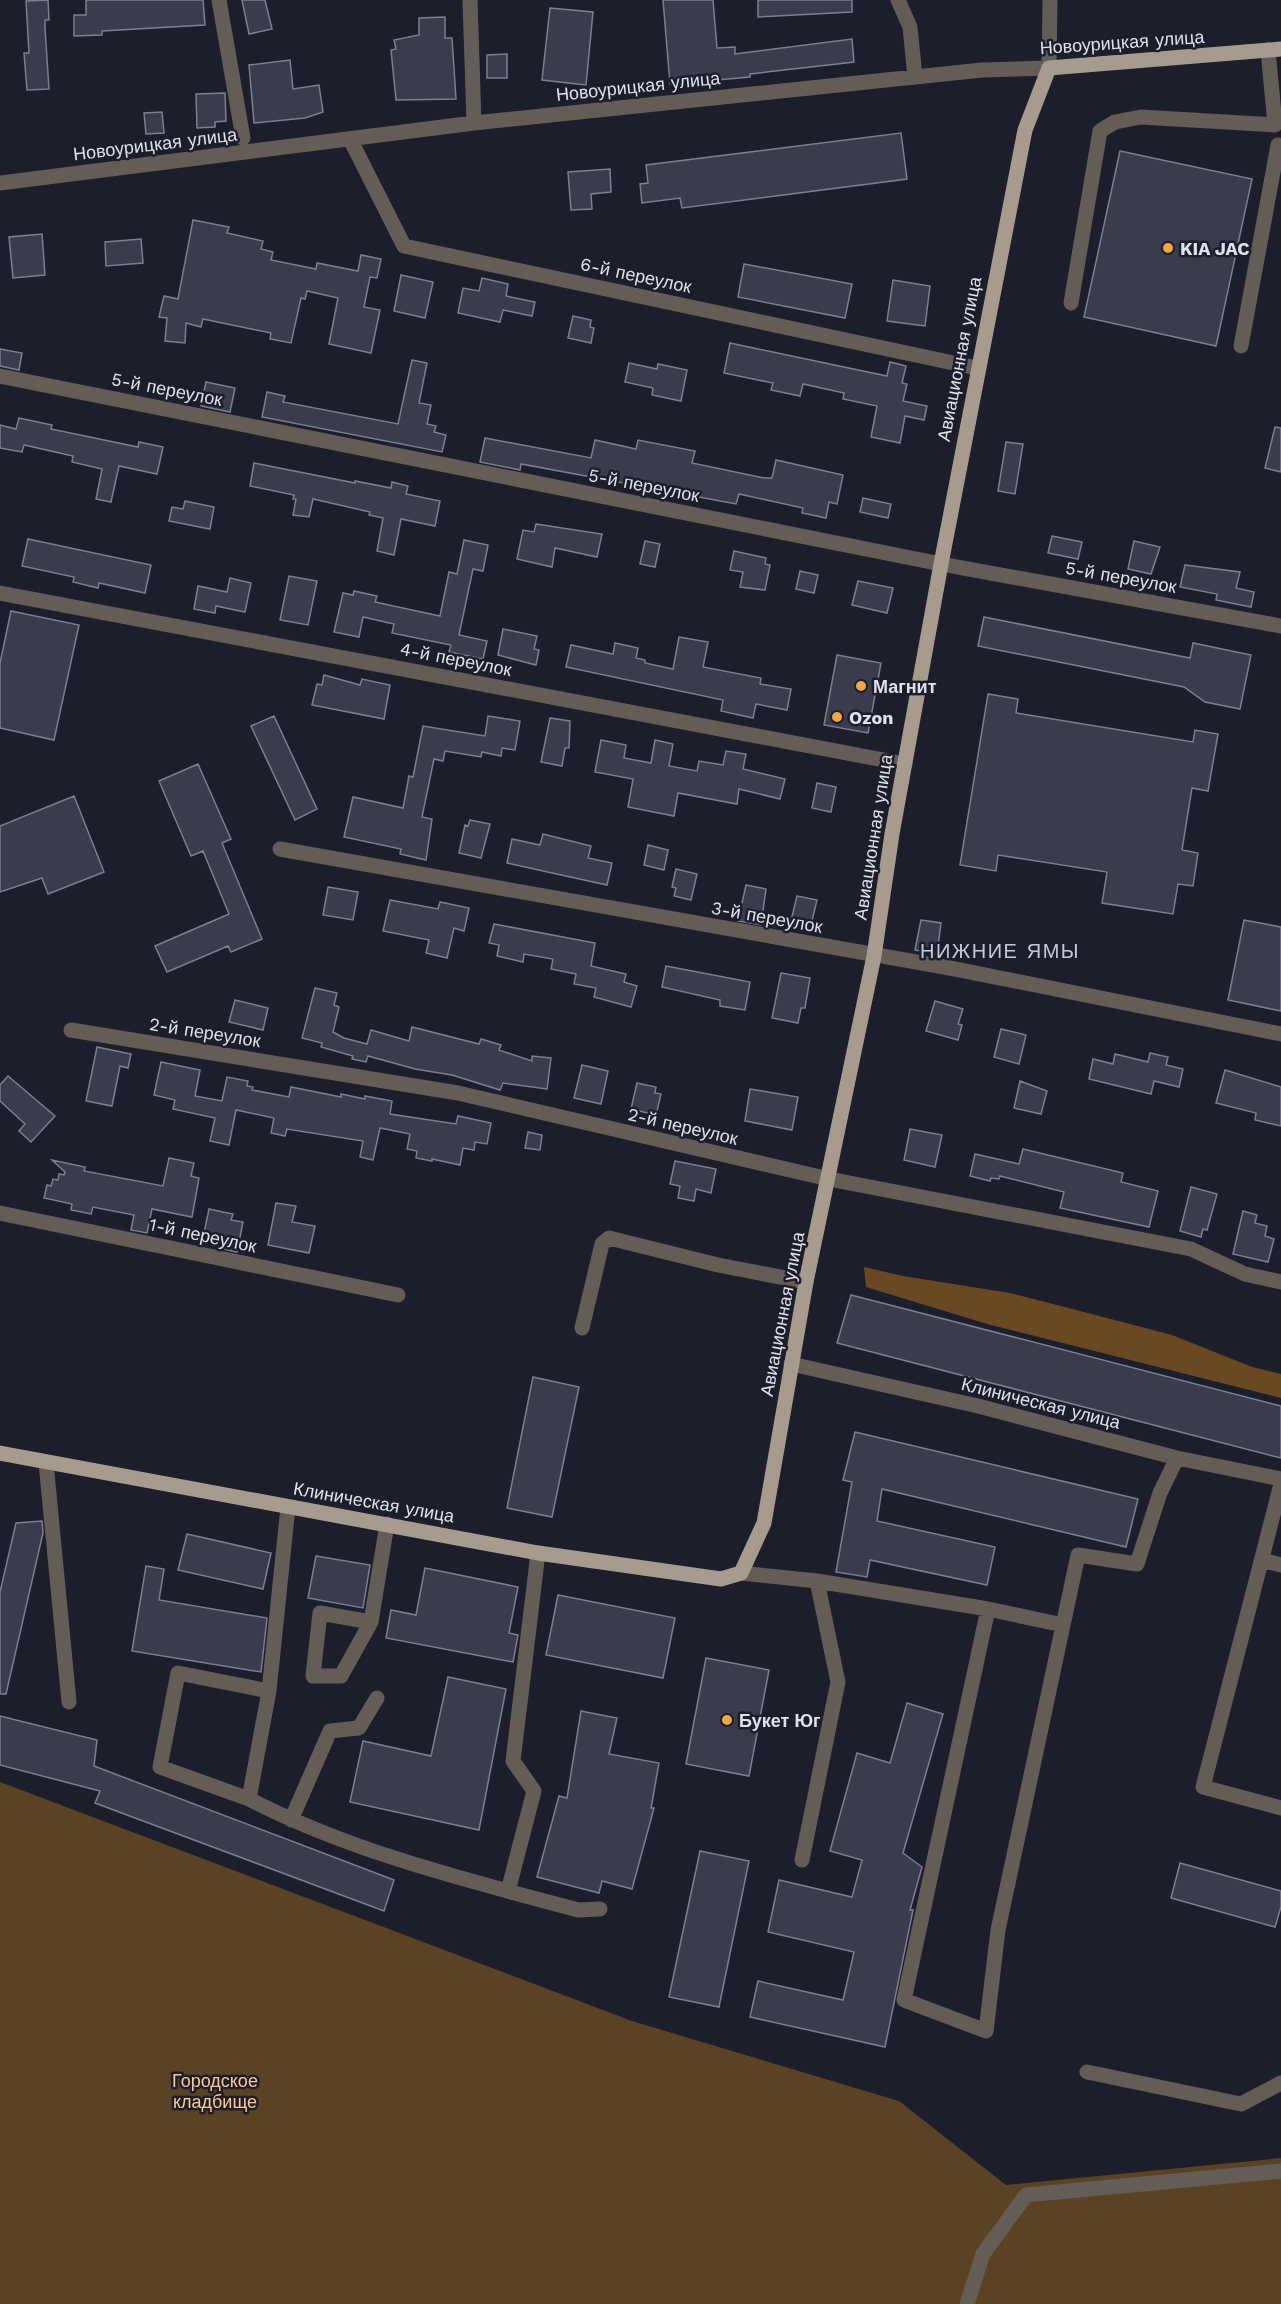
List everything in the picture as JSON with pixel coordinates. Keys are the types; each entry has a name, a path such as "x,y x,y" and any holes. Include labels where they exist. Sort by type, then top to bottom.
{"main road":[{"name":"Новоурицкая улица","path":"1049,68 1274,49"},
{"name":"Авиационная улица","path":"741,1573 764,1523 806,1282 874,956 905,764 977,368 1025,130 1049,68"},
{"name":"Клиническая улица","path":"0,1453 538,1553 721,1579 741,1573"}],"street":[{"path":"219,0 243,138"},
{"path":"470,0 474,123"},
{"path":"898,0 910,27 915,77"},
{"name":"Авиационная улица","path":"1049,68 1050,0"},
{"path":"1241,346 1280,146 1275,125 1274,49"},
{"name":"Новоурицкая улица","path":"0,183 474,123 982,70 1049,68"},
{"path":"1071,303 1100,130 1115,122 1141,117 1275,125"},
{"name":"6-й переулок","path":"350,139 404,246 977,368"},
{"name":"5-й переулок","path":"0,376 941,564 1281,626"},
{"name":"4-й переулок","path":"0,593 905,764"},
{"name":"3-й переулок","path":"280,849 950,968 1281,1034"},
{"name":"2-й переулок","path":"70,1030 458,1093 829,1179 1191,1250 1245,1274 1281,1282"},
{"name":"1-й переулок","path":"0,1213 398,1295"},
{"path":"582,1328 602,1244 609,1238 718,1265 806,1282"},
{"name":"Клиническая улица","path":"791,1364 978,1406 1177,1458 1281,1479"},
{"path":"988,1609 904,2000 986,2031 998,1930 1078,1555 1137,1564 1160,1493 1177,1458"},
{"path":"46,1463 69,1702"},
{"path":"1281,1485 1203,1787 1281,1808"},
{"path":"249,1798 269,1690 288,1506"},
{"path":"371,1622 320,1613 313,1676 341,1676 371,1622 387,1524"},
{"path":"508,1891 534,1791 513,1761 538,1553"},
{"path":"1262,1560 1281,1565"},
{"path":"741,1573 817,1581 988,1609 1063,1625"},
{"path":"802,1860 838,1682 817,1581"},
{"path":"269,1690 178,1673 160,1767 249,1798 291,1820 396,1859 578,1910 600,1909"},
{"path":"291,1820 330,1731 359,1728 377,1698"},
{"path":"1086,2072 1241,2104 1281,2084"},
{"path":"967,2304 983,2254 1026,2195 1281,2171"}],"green space":[{"name":"Городское кладбище","path":"0,1782 632,2021 899,2101 1006,2185 1281,2158 1281,2304 0,2304"}],"shaded area":[{"path":"864,1267 903,1276 1010,1293 1172,1335 1252,1367 1281,1374 1281,1398 987,1324 866,1287"}],"building":[{"path":"48,0 49,20 45,20 45,28 49,89 27,90 24,53 29,53 26,1"},
{"path":"86,0 203,0 205,25 102,31 102,35 74,36 74,15 86,15"},
{"path":"242,0 265,0 272,29 249,34"},
{"path":"663,0 713,0 717,48 735,47 735,54 852,39 854,62 750,74 750,77 670,84"},
{"path":"758,0 852,0 852,12 758,17"},
{"path":"550,8 593,12 586,85 542,80"},
{"path":"445,17 445,38 452,38 456,99 396,100 391,50 396,49 394,40 419,35 419,18"},
{"path":"507,54 507,78 487,78 487,55"},
{"path":"290,60 293,89 319,85 323,112 305,118 254,123 249,65"},
{"path":"225,93 226,121 215,122 215,127 197,128 196,94"},
{"path":"162,112 164,133 146,134 144,113"},
{"path":"901,133 907,179 682,208 680,198 642,203 640,184 648,183 646,165"},
{"path":"1120,151 1252,179 1216,346 1084,317"},
{"path":"610,169 611,192 591,194 592,209 571,210 568,172"},
{"path":"193,220 229,227 227,233 263,241 261,249 273,252 271,260 316,269 317,263 358,271 361,255 381,259 377,278 370,277 364,307 380,310 371,353 329,344 338,298 307,291 305,299 301,298 291,343 270,339 271,333 203,319 201,327 186,323 185,343 165,341 167,318 159,317 164,296 178,299"},
{"path":"42,234 45,275 13,278 9,237"},
{"path":"141,239 143,263 106,266 105,242"},
{"path":"744,264 852,284 845,318 738,297"},
{"path":"401,275 433,282 425,318 394,311"},
{"path":"482,278 508,284 506,296 535,302 532,316 503,310 500,322 458,313 463,288 479,291"},
{"path":"893,280 930,286 925,326 887,321"},
{"path":"573,316 591,320 590,327 594,328 591,343 568,338"},
{"path":"730,343 887,376 890,362 906,366 902,383 907,384 903,401 927,406 924,420 905,416 900,443 871,437 877,406 843,399 844,393 803,384 800,396 771,390 773,383 724,373"},
{"path":"0,349 22,353 19,370 0,366"},
{"path":"412,360 427,363 419,403 431,405 427,424 436,426 434,432 446,435 442,452 262,417 267,392 285,396 283,402 398,424"},
{"path":"629,363 657,369 658,364 687,370 681,401 652,395 653,388 625,382"},
{"path":"206,382 235,388 230,412 201,406"},
{"path":"19,418 52,425 51,429 138,447 139,442 163,447 157,474 119,466 111,502 96,499 102,469 72,462 73,456 24,445 22,452 0,448 0,425 16,429"},
{"path":"1275,427 1281,428 1281,472 1265,468"},
{"path":"485,438 591,458 595,440 636,449 638,440 695,451 692,463 764,478 772,478 776,460 843,475 837,504 829,502 826,518 802,513 803,508 739,494 736,504 521,464 520,470 480,462"},
{"path":"1006,442 1023,444 1015,494 998,491"},
{"path":"254,463 355,483 355,481 391,488 392,482 408,486 406,494 440,501 435,526 401,519 394,555 377,551 383,518 369,515 370,512 313,499 309,517 293,515 296,499 293,499 294,495 250,486"},
{"path":"863,498 891,504 888,518 860,512"},
{"path":"185,501 214,507 210,529 169,521 172,507 183,509"},
{"path":"536,524 602,534 597,557 555,548 552,567 517,559 523,530 534,532"},
{"path":"1052,536 1082,542 1078,559 1048,553"},
{"path":"28,539 151,565 145,593 99,583 98,588 73,582 74,577 22,566"},
{"path":"464,540 488,545 483,571 473,569 459,635 487,641 483,659 449,652 451,645 392,633 394,624 363,617 359,637 334,632 343,593 353,595 354,591 377,596 375,602 440,616 449,572 457,574"},
{"path":"645,541 660,544 655,567 640,564"},
{"path":"1134,541 1160,547 1151,574 1128,569"},
{"path":"734,551 766,558 765,564 770,565 765,590 740,587 743,572 730,570"},
{"path":"1185,565 1240,572 1236,588 1254,592 1251,607 1216,600 1217,594 1180,587"},
{"path":"800,571 818,575 814,593 796,589"},
{"path":"289,576 317,581 308,625 280,620"},
{"path":"230,578 251,583 245,612 216,606 215,613 194,609 198,586 227,592"},
{"path":"858,581 893,588 887,613 852,605"},
{"path":"11,611 79,625 54,740 0,728 0,663"},
{"path":"984,617 1190,658 1193,643 1251,655 1240,709 1205,702 1184,687 978,646"},
{"path":"503,629 537,636 534,649 539,650 536,665 498,655"},
{"path":"679,637 708,642 703,667 761,678 760,684 791,689 787,710 756,704 753,718 721,711 723,700 566,667 571,645 613,654 615,643 638,648 636,658 645,660 645,663 673,669"},
{"path":"837,655 881,663 868,733 824,725"},
{"path":"324,675 360,685 362,679 390,685 384,719 312,705 317,684 322,685"},
{"path":"988,694 1018,699 1016,713 1193,742 1195,730 1218,734 1208,791 1192,788 1182,850 1198,853 1193,886 1178,884 1173,914 1102,903 1107,872 998,855 996,871 960,865"},
{"path":"274,716 317,809 295,820 251,726"},
{"path":"488,716 520,721 515,750 502,748 501,756 482,752 481,757 445,751 443,761 434,759 422,817 432,819 426,860 400,854 401,849 344,837 353,797 403,808 409,776 413,777 423,726 485,736"},
{"path":"550,718 570,721 569,748 565,748 562,766 541,762"},
{"path":"601,740 626,745 624,758 651,763 655,740 673,744 669,766 697,771 699,761 723,765 726,751 746,754 743,769 785,779 780,799 739,789 737,804 678,793 674,816 628,807 633,779 595,772"},
{"path":"198,764 231,839 222,843 262,939 231,952 228,946 167,972 155,946 229,914 203,851 191,856 159,781"},
{"path":"817,783 836,787 831,812 812,808"},
{"path":"74,796 104,872 48,894 42,878 0,892 0,826"},
{"path":"470,820 490,824 481,858 459,853 465,825 468,826"},
{"path":"543,834 591,846 588,858 612,863 607,885 507,863 512,839 540,845"},
{"path":"648,845 668,850 664,870 644,865"},
{"path":"676,869 697,874 691,900 674,896 676,888 672,887"},
{"path":"746,885 766,889 761,925 738,921"},
{"path":"328,887 358,892 353,920 323,915"},
{"path":"797,896 817,900 810,929 790,925"},
{"path":"390,900 438,909 440,902 469,908 464,931 454,928 447,958 426,953 429,940 383,931"},
{"path":"921,920 941,923 937,954 915,950"},
{"path":"1244,920 1281,927 1281,1011 1228,1000"},
{"path":"494,924 595,943 591,966 626,974 624,982 637,986 631,1007 594,997 596,988 574,984 576,974 551,969 553,959 524,954 523,962 497,956 499,945 489,943"},
{"path":"666,966 750,982 745,1010 720,1006 720,1000 662,987"},
{"path":"781,973 810,978 805,1008 801,1008 798,1023 772,1018"},
{"path":"315,988 337,993 334,1005 339,1007 333,1032 344,1038 367,1044 371,1030 409,1041 412,1027 479,1044 481,1039 501,1045 499,1050 532,1061 532,1056 551,1058 547,1089 503,1083 500,1090 452,1075 415,1069 368,1056 366,1062 352,1059 353,1056 321,1047 322,1043 302,1038"},
{"path":"235,1000 268,1008 263,1030 229,1022"},
{"path":"935,1001 963,1009 958,1024 962,1025 958,1040 926,1031"},
{"path":"1001,1029 1026,1035 1019,1064 994,1057"},
{"path":"97,1047 131,1054 128,1068 120,1066 112,1106 86,1101"},
{"path":"1150,1053 1168,1057 1166,1065 1183,1069 1179,1087 1154,1081 1151,1094 1089,1079 1093,1059 1113,1064 1115,1054 1148,1062"},
{"path":"161,1062 200,1070 195,1096 222,1101 227,1077 248,1081 247,1086 253,1087 252,1090 289,1097 291,1087 341,1097 341,1094 365,1099 365,1096 392,1101 390,1114 456,1124 458,1116 491,1123 487,1144 475,1142 474,1150 463,1148 460,1165 432,1159 432,1161 416,1158 417,1151 407,1149 410,1134 380,1128 373,1160 360,1157 363,1141 287,1129 285,1136 271,1133 274,1118 236,1110 229,1145 210,1141 215,1118 173,1109 175,1100 154,1095"},
{"path":"582,1065 608,1071 601,1104 574,1098"},
{"path":"1225,1070 1281,1087 1281,1126 1255,1120 1256,1113 1216,1103"},
{"path":"8,1076 55,1116 31,1142 19,1131 25,1124 0,1101 0,1085"},
{"path":"1020,1081 1047,1091 1041,1114 1014,1108"},
{"path":"637,1083 656,1087 655,1093 661,1094 656,1115 631,1109"},
{"path":"750,1089 798,1097 792,1130 745,1121"},
{"path":"910,1129 942,1135 935,1167 904,1160"},
{"path":"528,1132 542,1135 540,1150 525,1148"},
{"path":"1023,1149 1123,1173 1121,1182 1158,1191 1149,1227 1060,1208 1064,1192 1000,1176 999,1179 991,1178 990,1181 970,1176 975,1154 1019,1164"},
{"path":"169,1158 194,1163 191,1176 199,1178 192,1217 152,1209 147,1233 131,1230 134,1215 93,1207 91,1214 71,1210 72,1204 44,1198 47,1185 51,1186 53,1179 58,1180 59,1174 64,1175 65,1172 52,1160 85,1167 84,1171 163,1186"},
{"path":"675,1161 716,1169 711,1193 696,1189 694,1201 678,1198 680,1186 670,1184"},
{"path":"1191,1187 1217,1194 1207,1230 1203,1229 1201,1237 1180,1231"},
{"path":"276,1203 296,1206 292,1222 315,1226 309,1253 268,1245"},
{"path":"209,1209 233,1214 231,1220 243,1222 237,1252 218,1248 220,1236 204,1233"},
{"path":"1243,1211 1257,1215 1255,1223 1267,1226 1265,1236 1274,1239 1268,1262 1233,1254"},
{"path":"851,1295 1281,1406 1281,1458 837,1343"},
{"path":"533,1377 579,1387 552,1517 507,1508"},
{"path":"855,1432 1138,1499 1126,1547 882,1489 877,1521 995,1547 987,1585 870,1560 867,1577 836,1572 852,1482 843,1480"},
{"path":"42,1521 43,1533 6,1694 0,1694 0,1592 16,1523"},
{"path":"187,1534 271,1553 263,1589 178,1570"},
{"path":"316,1556 370,1565 363,1608 308,1598"},
{"path":"146,1566 164,1569 159,1600 267,1618 261,1672 132,1651"},
{"path":"425,1568 518,1587 509,1633 518,1635 513,1662 386,1638 391,1610 416,1615"},
{"path":"558,1595 675,1618 663,1678 546,1655"},
{"path":"706,1658 769,1670 749,1776 686,1764"},
{"path":"448,1677 506,1689 479,1830 350,1802 363,1741 431,1756"},
{"path":"907,1703 943,1714 903,1853 922,1867 910,1910 913,1910 885,2047 750,2017 758,1981 843,2000 854,1952 768,1932 779,1880 852,1897 862,1860 830,1851 857,1753 890,1763"},
{"path":"581,1711 617,1718 609,1754 659,1763 651,1808 654,1808 632,1889 602,1881 599,1893 537,1877 559,1796 567,1798"},
{"path":"0,1716 97,1740 94,1766 394,1880 384,1911 95,1803 100,1791 0,1765"},
{"path":"700,1851 749,1861 719,2007 669,1997"},
{"path":"1180,1863 1281,1891 1281,1907 1275,1927 1171,1898"}],"place":[{"name":"KIA JAC","path":"1168,248"},
{"name":"Магнит","path":"861,686"},
{"name":"Ozon","path":"837,717"},
{"name":"Букет Юг","path":"727,1720"}],"district":[{"name":"НИЖНИЕ ЯМЫ","path":"1000,951"}]}
